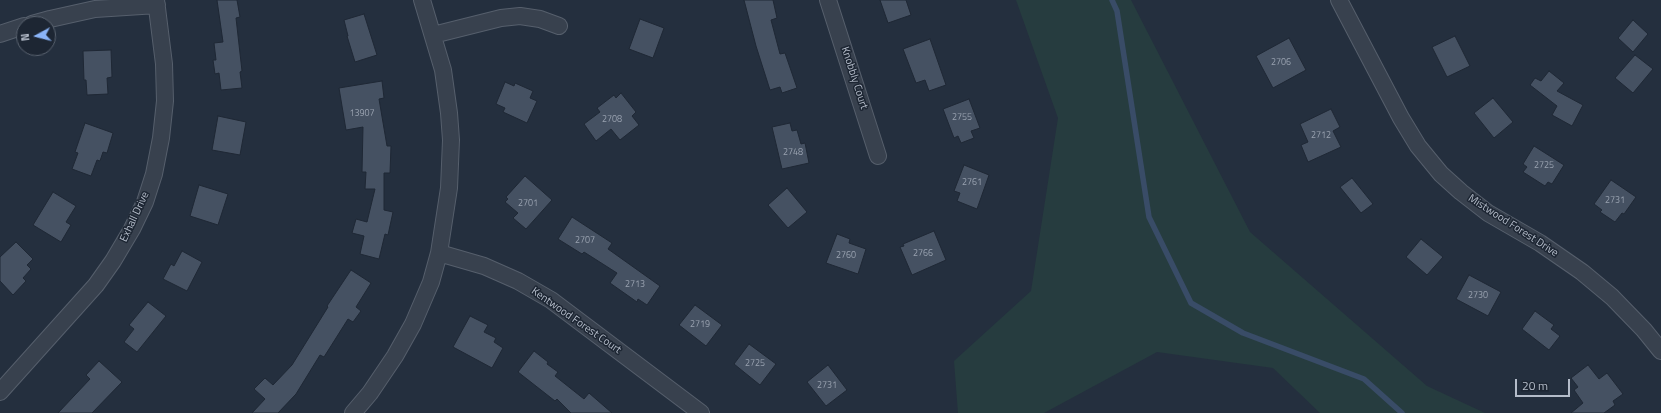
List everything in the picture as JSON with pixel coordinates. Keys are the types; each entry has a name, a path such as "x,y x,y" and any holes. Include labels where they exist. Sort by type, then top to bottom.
{"street":[{"path":"353,413 370,393 396,356 431,282 439,253 449,188 451,140 449,113 442,70 422,0"},
{"name":"Knobbly Court","path":"828,0 878,156"},
{"name":"Mistwood Forest Drive","path":"1340,0 1366,54 1401,118 1418,146 1441,174 1488,213 1540,243 1582,272 1612,297 1644,330 1661,351"},
{"path":"56,18 95,9 156,2"},
{"name":"Exhall Drive","path":"0,392 96,285 113,261 132,229 145,202 154,174 161,138 165,101 164,64 156,2"},
{"path":"433,35 500,18 520,16 540,19 559,26"},
{"path":"0,34 16,29"},
{"name":"Kentwood Forest Court","path":"439,253 484,266 518,281 551,300 701,413"}],"green space":[{"path":"1016,0 1131,0 1250,232 1427,386 1485,413 1320,413 1273,368 1157,352 1044,413 958,413 954,361 1031,291 1058,118"}],"building":[{"path":"217,0 237,0 240,17 236,18 242,71 240,72 242,88 221,90 219,73 215,74 213,60 216,60 214,43 223,42"},
{"path":"744,0 773,0 777,18 771,20 780,54 785,53 797,88 782,93 780,87 770,90 756,46"},
{"path":"880,0 906,0 911,15 888,23"},
{"path":"364,14 377,55 355,62 344,20"},
{"path":"640,19 664,28 653,58 629,49"},
{"path":"1633,20 1648,34 1633,52 1618,38"},
{"path":"1455,36 1470,66 1447,77 1432,47"},
{"path":"1289,38 1306,70 1273,88 1256,56"},
{"path":"930,39 946,85 929,91 925,80 916,83 903,49"},
{"path":"111,50 112,77 107,78 108,94 87,95 86,80 84,80 83,51"},
{"path":"1635,55 1653,69 1633,93 1615,78"},
{"path":"1549,71 1564,83 1557,91 1583,105 1572,126 1552,115 1557,106 1530,85 1535,78 1541,81"},
{"path":"382,81 384,98 379,99 387,146 391,146 390,173 384,173 384,210 393,212 388,235 385,234 379,259 360,254 364,236 352,233 356,219 367,222 375,189 365,189 366,172 362,172 363,127 346,130 339,88"},
{"path":"505,82 514,86 515,83 533,91 530,98 537,101 527,123 503,112 505,108 496,104"},
{"path":"621,93 636,112 632,116 639,125 620,140 611,129 596,141 584,124 600,112 597,108 614,95 616,98"},
{"path":"1493,98 1513,122 1494,138 1474,113"},
{"path":"969,99 980,128 971,131 974,138 961,143 958,136 954,138 943,109"},
{"path":"1331,109 1340,127 1333,131 1341,147 1308,162 1301,145 1308,142 1300,124"},
{"path":"218,116 246,122 240,155 212,150"},
{"path":"85,123 113,133 107,153 103,152 100,161 97,160 91,176 72,169 78,153 75,152"},
{"path":"790,123 792,131 797,130 801,144 805,143 809,163 782,169 772,127"},
{"path":"1534,146 1564,165 1552,184 1548,182 1545,186 1523,172 1527,167 1523,164"},
{"path":"964,165 989,175 977,209 957,201 960,193 954,191"},
{"path":"525,176 552,200 526,229 513,218 518,213 505,202 508,199 506,197"},
{"path":"1352,178 1373,204 1361,213 1340,187"},
{"path":"1611,180 1636,197 1624,214 1622,213 1615,222 1600,212 1602,210 1594,204"},
{"path":"199,185 228,194 218,225 190,216"},
{"path":"787,188 807,212 788,228 768,205"},
{"path":"53,192 76,206 66,222 71,225 61,242 33,225"},
{"path":"572,217 612,243 608,249 660,286 647,305 638,299 637,302 610,283 617,273 584,252 582,254 558,239"},
{"path":"934,231 946,260 912,275 900,247 904,246 903,244"},
{"path":"837,234 850,239 849,243 866,249 858,274 826,263"},
{"path":"1421,239 1443,257 1427,275 1406,257"},
{"path":"16,242 33,259 27,265 31,269 23,278 26,281 13,295 0,281 0,257"},
{"path":"182,251 202,262 187,291 163,279 171,264 174,266"},
{"path":"351,270 371,283 356,307 361,311 353,322 348,319 324,357 320,355 296,394 278,413 252,413 265,399 254,389 265,378 273,385 292,365 328,307 327,306"},
{"path":"1469,275 1501,292 1488,316 1456,299"},
{"path":"148,302 166,316 137,352 124,342 134,329 129,325"},
{"path":"695,305 722,325 706,346 679,325"},
{"path":"1535,311 1554,325 1551,329 1560,336 1549,350 1522,329"},
{"path":"470,316 488,325 484,332 496,338 494,342 503,348 492,368 453,347"},
{"path":"749,344 776,364 760,385 734,364"},
{"path":"534,351 548,362 547,364 558,372 555,376 584,399 589,393 612,413 571,413 557,399 555,401 518,372"},
{"path":"99,361 122,382 92,413 58,413 90,379 86,375"},
{"path":"828,365 847,390 826,406 807,382"},
{"path":"1588,365 1599,379 1607,373 1623,394 1613,401 1615,405 1604,413 1571,413 1583,403 1574,390 1578,387 1571,378"}],"waterway":[{"path":"1112,0 1117,11 1149,217 1191,303 1243,333 1364,379 1402,413"}]}
